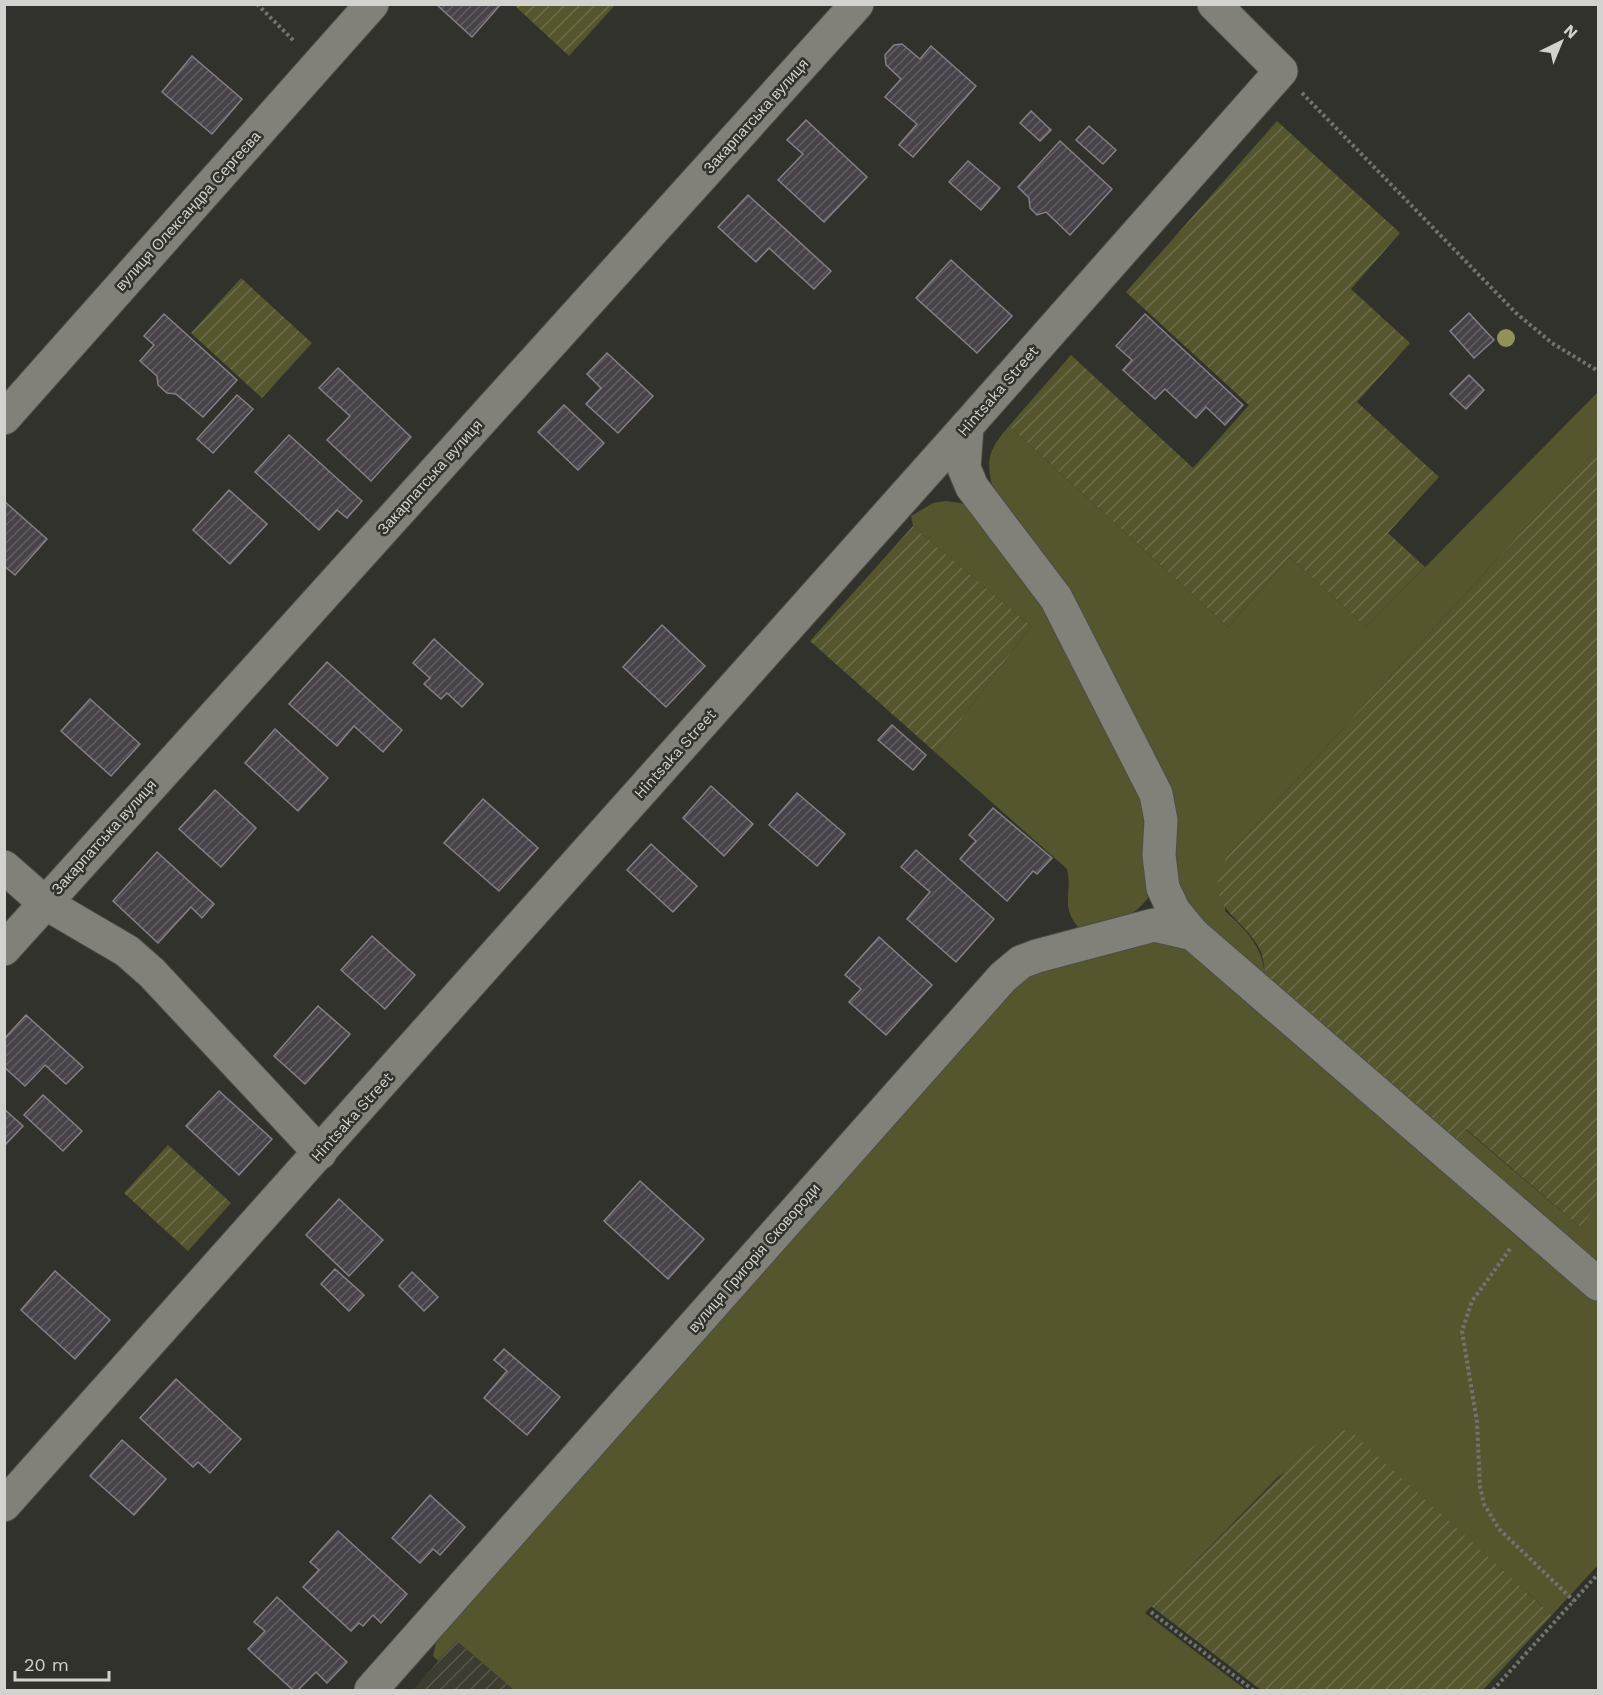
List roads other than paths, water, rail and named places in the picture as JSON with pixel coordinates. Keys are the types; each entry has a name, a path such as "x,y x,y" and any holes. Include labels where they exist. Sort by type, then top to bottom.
{"street":[{"name":"вулиця Олександра Сергеєва","path":"4,418 372,4"},
{"name":"Закарпатська вулиця","path":"4,950 857,4"},
{"name":"Hintsaka Street","path":"4,1504 320,1154 1281,71 1214,4"},
{"path":"967,426 964,468 972,487 1056,598 1156,794 1161,820 1159,855 1163,888 1174,910 1193,934 1599,1284"},
{"path":"4,867 45,903 126,951 152,973 320,1154"},
{"name":"вулиця Григорія Сковороди","path":"371,1690 1003,977 1029,958 1141,927 1165,926 1193,934"}]}
